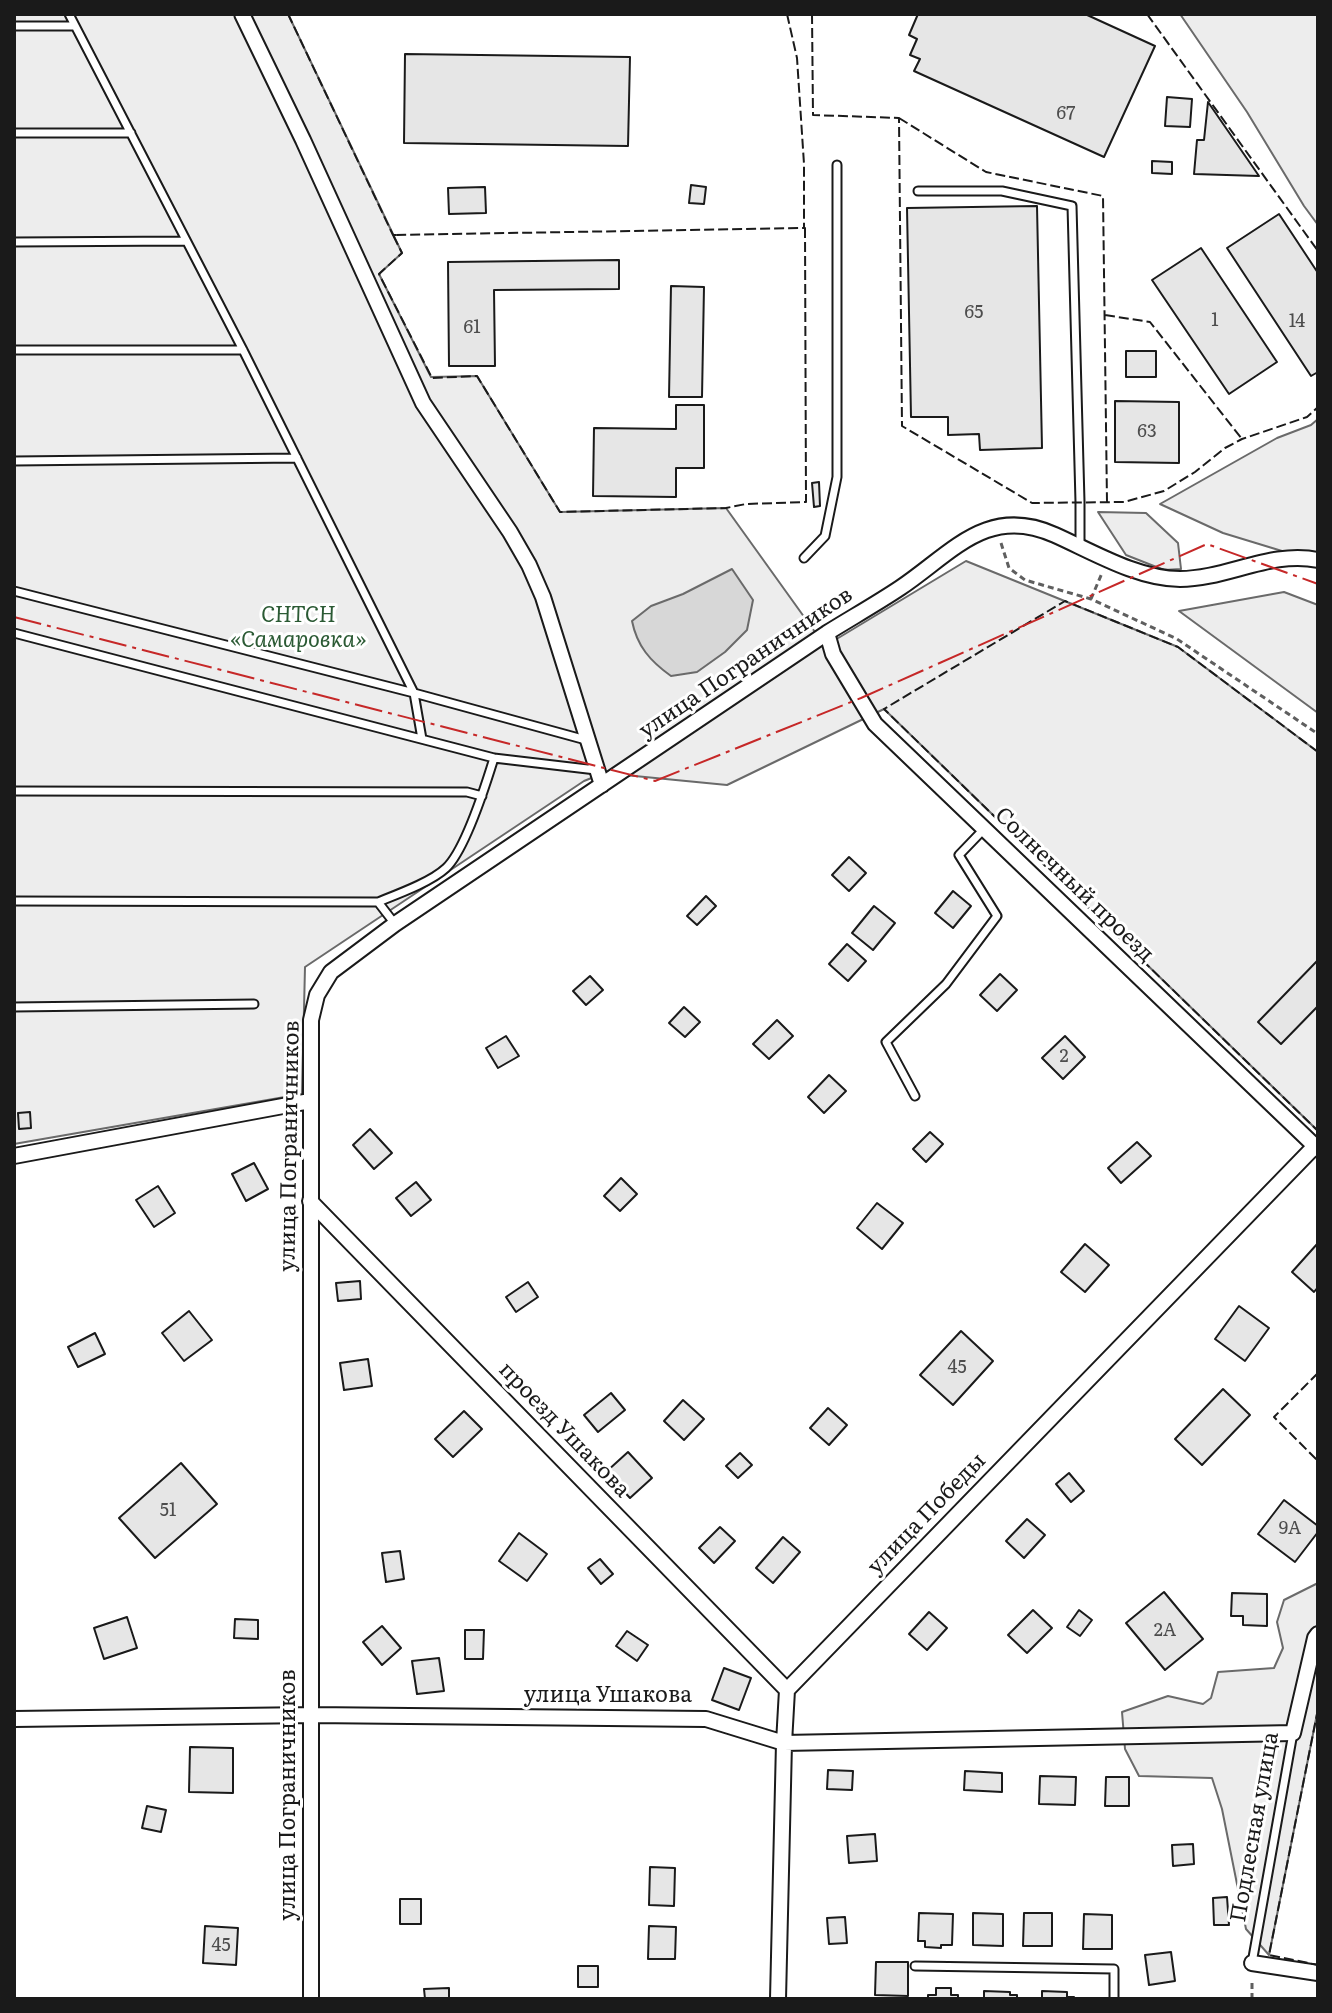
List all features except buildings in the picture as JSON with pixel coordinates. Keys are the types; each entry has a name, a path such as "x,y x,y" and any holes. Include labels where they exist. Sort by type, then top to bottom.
{"street":[{"path":"242,14 423,403 529,565 543,597 602,785"},
{"name":"улица Пограничников","path":"311,1999 311,1020 317,995 331,972 395,924 827,633 901,587 966,538 995,527 1037,526 1148,574 1180,579 1274,561 1318,560"},
{"name":"Солнечный проезд","path":"827,633 833,654 875,724 1316,1148"},
{"path":"14,1156 310,1101"},
{"name":"улица Победы","path":"787,1690 1316,1148"},
{"name":"проезд Ушакова","path":"310,1201 787,1690"},
{"name":"Подлесная улица","path":"1293,1733 1318,1634"},
{"path":"778,1999 787,1690"},
{"name":"улица Ушакова","path":"14,1719 311,1715 706,1719 784,1743 1293,1733"},
{"path":"1252,1963 1318,1973"}],"lane":[{"path":"69,14 243,350 414,693 422,739"},
{"path":"14,26 75,26"},
{"path":"14,133 131,133"},
{"path":"804,558 825,536 837,477 837,165"},
{"path":"918,191 1002,191 1072,206 1080,546"},
{"path":"14,242 186,241"},
{"path":"14,350 243,350"},
{"path":"14,461 297,458"},
{"path":"14,591 586,740"},
{"path":"14,633 494,758 596,770"},
{"path":"14,901 378,902 413,888 447,868 482,796 494,758"},
{"path":"14,791 467,792 482,796"},
{"path":"915,1096 886,1042 946,984 997,916 959,855 984,829"},
{"path":"378,902 395,924"},
{"path":"14,1007 254,1004"},
{"name":"Подлесная улица","path":"1252,1963 1293,1733"},
{"path":"915,1966 1114,1969 1114,1999"}],"path":[{"path":"995,527 1009,568 1025,580 1091,599 1177,639 1318,734"},
{"path":"1091,599 1108,559"},
{"path":"1252,1963 1252,1999"}],"shaded area":[{"name":"СНТСН «Самаровка»","path":"14,14 288,14 402,253 379,274 431,377 477,376 560,512 726,508 825,646 966,561 1178,647 1318,752 1318,1131 884,709 727,785 604,773 584,781 305,967 302,1094 14,1144"},
{"path":"1180,14 1318,14 1318,225 1247,112"},
{"path":"1318,419 1318,562 1223,533 1160,504 1277,438 1311,425"},
{"path":"1098,512 1146,513 1178,543 1181,569 1164,570 1126,555"},
{"path":"732,569 753,600 747,630 725,652 697,672 671,676 646,652 637,638 632,621 651,606"},
{"path":"1284,592 1318,605 1318,713 1179,611"},
{"path":"1318,1583 1318,1709 1269,1955 1246,1929 1222,1809 1212,1778 1139,1776 1125,1749 1122,1712 1168,1696 1203,1704 1211,1698 1218,1672 1274,1668 1283,1648 1277,1622 1284,1600"}],"fence":[{"path":"288,14 393,235 396,235"},
{"path":"787,14 797,58 804,164 804,228"},
{"path":"812,14 813,115 899,118 902,426 1032,503 1124,502 1164,491 1225,448 1242,439 1307,417 1318,407"},
{"path":"1147,14 1318,251"},
{"path":"899,118 986,172 1103,196 1107,502"},
{"path":"805,228 806,502 746,504 726,508 560,512 477,376 432,378 379,274 402,253 393,235 805,228"},
{"path":"1105,315 1150,322 1242,439"},
{"path":"1318,752 1178,647 1065,601 884,709 1318,1131"},
{"path":"1318,1373 1274,1417 1318,1461"},
{"path":"1318,1709 1269,1955 1318,1965"}],"power":[{"path":"14,617 655,781 861,698 1207,544 1318,584"}]}
